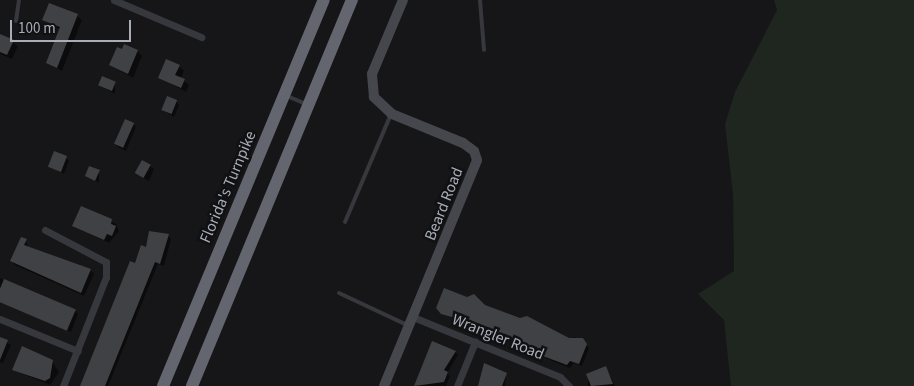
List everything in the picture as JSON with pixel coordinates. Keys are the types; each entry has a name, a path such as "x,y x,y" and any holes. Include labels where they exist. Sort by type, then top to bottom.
{"highway":[{"name":"Florida's Turnpike","path":"162,386 324,0"},
{"path":"192,386 352,0"}],"street":[{"path":"114,0 201,37"},
{"name":"Beard Road","path":"384,386 476,160 474,151 463,144 392,114 374,98 372,74 403,0"},
{"path":"45,230 106,262 106,277 63,386"},
{"path":"0,319 78,351"},
{"name":"Wrangler Road","path":"411,321 475,342 560,377 569,386"},
{"path":"457,386 475,342"}],"lane":[{"path":"16,21 19,0"},
{"path":"480,0 484,50"},
{"path":"285,95 309,105"},
{"path":"345,222 392,114"},
{"path":"339,292 411,321"}],"shaded area":[{"path":"774,0 914,0 914,386 731,386 724,320 698,294 734,271 733,194 725,124 735,92 777,10"}],"building":[{"path":"49,3 78,14 57,68 46,63 60,27 42,20"},
{"path":"0,34 14,40 7,55 0,52"},
{"path":"124,44 138,50 128,74 109,65 117,47 122,49"},
{"path":"166,59 180,65 175,75 185,79 181,88 158,78"},
{"path":"102,76 116,82 112,91 98,85"},
{"path":"167,96 177,100 172,114 161,110"},
{"path":"125,119 134,123 123,148 114,144"},
{"path":"54,151 67,156 61,172 48,167"},
{"path":"142,160 151,165 143,178 135,173"},
{"path":"89,166 100,170 95,181 85,176"},
{"path":"81,206 112,219 111,224 116,226 112,236 107,234 104,240 72,226"},
{"path":"149,231 169,234 160,264 155,262 105,386 80,386 130,261 135,263 141,245 146,247"},
{"path":"21,237 27,239 24,245 91,269 81,293 10,261"},
{"path":"4,279 76,309 67,331 0,302 0,288"},
{"path":"444,288 467,297 474,294 485,305 520,318 527,316 569,338 583,338 587,344 579,364 570,361 567,365 540,355 537,347 491,335 488,327 441,314 436,308"},
{"path":"0,337 8,340 0,360"},
{"path":"432,341 456,351 444,370 448,372 444,382 414,386"},
{"path":"22,346 53,360 50,378 45,381 12,370"},
{"path":"484,363 507,373 502,386 478,386"},
{"path":"606,366 613,384 591,386 586,374"}]}
